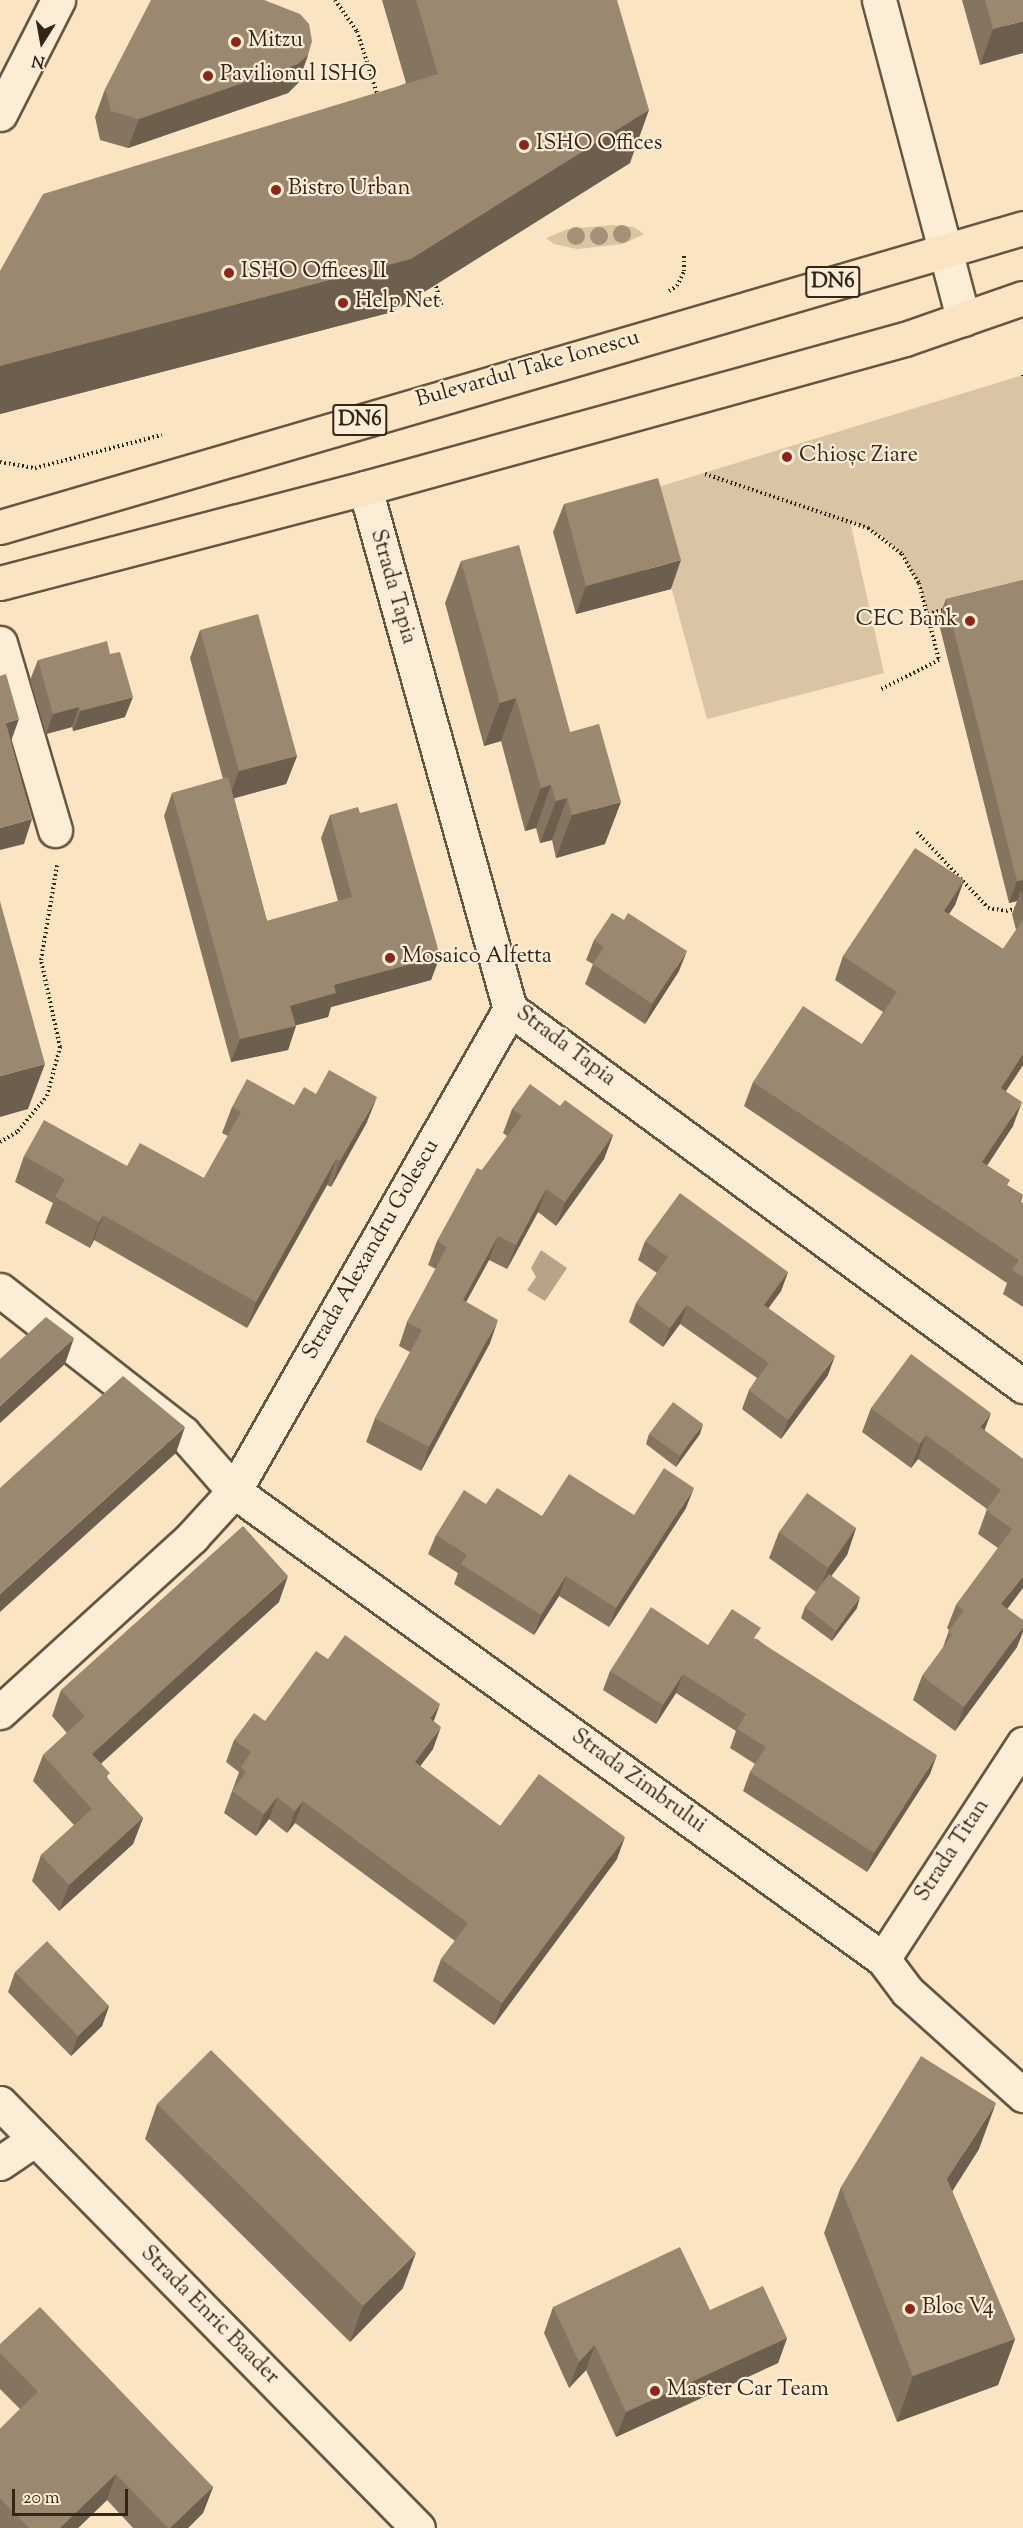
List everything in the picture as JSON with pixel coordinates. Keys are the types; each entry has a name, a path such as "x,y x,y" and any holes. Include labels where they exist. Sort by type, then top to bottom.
{"main road":[{"name":"Bulevardul Take Ionescu","path":"0,527 1023,228"},
{"path":"0,583 365,489 905,339 1023,298"}],"street":[{"path":"0,114 58,0"},
{"path":"879,0 963,319"},
{"name":"Strada Tapia","path":"365,489 510,1009 1023,1386"},
{"path":"0,643 55,830"},
{"name":"Strada Alexandru Golescu","path":"0,1712 192,1537 234,1491 510,1009"},
{"path":"0,1290 183,1433 234,1491"},
{"name":"Strada Zimbrului","path":"234,1491 883,1959 907,1991 1023,2095"},
{"name":"Strada Titan","path":"883,1959 1023,1744"},
{"name":"Strada Enric Baader","path":"0,2103 418,2528"},
{"path":"0,2163 35,2139"}],"path":[{"path":"334,0 357,31 381,104"},
{"path":"435,282 442,308"},
{"path":"0,462 14,467 35,468 162,435"},
{"path":"705,474 859,524 882,536 912,569 928,614 939,660 881,689"},
{"path":"928,614 960,606"},
{"path":"0,1142 18,1131 47,1096 60,1047 41,960 57,876 55,830"},
{"path":"917,832 988,908 1006,911 1023,907"}],"shaded area":[{"path":"613,225 634,227 644,234 623,244 577,249 554,244 546,238 568,229"},
{"path":"1023,375 1023,590 928,614 919,583 902,554 882,536 850,521 884,673 707,719 645,491"},
{"path":"541,1250 567,1268 545,1301 527,1290 536,1277 531,1268"}],"building":[{"name":"Pavilionul ISHO","path":"151,0 264,0 300,14 309,24 312,41 308,55 298,64 139,119 111,111 105,89"},
{"path":"416,0 617,0 649,110 411,259 0,366 0,271 43,194 438,74"},
{"path":"985,0 1023,0 1023,21 993,29"},
{"path":"658,478 681,560 586,586 564,504"},
{"path":"519,545 570,732 599,724 621,802 572,815 567,798 556,801 551,785 541,788 516,698 500,703 461,561"},
{"path":"1023,580 1023,880 1017,881 946,599"},
{"path":"258,614 297,756 239,771 200,630"},
{"path":"107,641 110,654 120,652 133,697 80,711 79,707 53,714 38,660"},
{"path":"6,674 19,719 6,723 32,819 0,828 0,676"},
{"path":"228,777 267,921 352,897 330,815 358,807 360,813 397,803 440,956 334,985 336,993 290,1006 296,1026 240,1039 172,793"},
{"path":"915,848 964,880 944,911 1003,949 1023,920 1023,1054 1001,1088 1022,1102 982,1162 1010,1180 1007,1185 1023,1195 1019,1201 1023,1203 1023,1277 1012,1270 1019,1260 753,1082 803,1006 862,1044 897,992 843,956"},
{"path":"0,901 45,1064 0,1076"},
{"path":"612,913 624,920 628,913 687,951 652,1004 593,964 604,947 594,940"},
{"path":"329,1070 377,1097 340,1161 336,1159 256,1302 103,1215 99,1222 55,1197 65,1179 24,1156 44,1120 127,1166 140,1143 204,1178 241,1112 232,1107 247,1079 294,1105 304,1087 316,1094"},
{"path":"530,1084 560,1106 565,1100 613,1135 565,1202 546,1189 516,1245 498,1236 463,1300 498,1320 429,1447 375,1418 422,1330 407,1322 447,1247 437,1241 477,1168 482,1170 522,1116 512,1109"},
{"path":"680,1193 788,1272 764,1305 835,1356 788,1420 749,1390 769,1363 687,1305 670,1328 636,1303 668,1257 645,1241"},
{"path":"46,1317 74,1338 0,1406 0,1359"},
{"path":"911,1354 991,1413 980,1427 1023,1459 1023,1576 1001,1604 1023,1620 1023,1627 964,1707 922,1676 952,1635 948,1632 964,1610 956,1605 1012,1529 986,1510 1001,1490 926,1435 920,1444 871,1408"},
{"path":"123,1376 185,1427 0,1594 0,1488"},
{"path":"673,1402 703,1424 680,1456 649,1434"},
{"path":"664,1468 694,1488 616,1608 566,1576 541,1615 461,1564 467,1555 436,1535 464,1490 486,1504 497,1488 542,1516 569,1474 634,1515"},
{"path":"807,1493 856,1528 828,1568 779,1532"},
{"path":"243,1526 288,1576 92,1754 110,1773 106,1777 143,1818 69,1885 41,1855 92,1809 43,1755 85,1716 61,1690"},
{"path":"829,1574 860,1597 836,1631 805,1607"},
{"path":"651,1607 708,1645 732,1609 761,1628 754,1638 937,1755 874,1853 750,1772 766,1747 737,1729 746,1714 683,1674 663,1705 610,1671"},
{"path":"345,1635 440,1704 430,1718 441,1727 415,1762 500,1826 539,1774 625,1837 502,2003 441,1959 468,1923 303,1801 295,1811 277,1797 264,1814 232,1791 246,1772 241,1767 251,1752 234,1740 254,1713 265,1721 316,1651 328,1659"},
{"path":"47,1941 109,2006 78,2036 15,1972"},
{"path":"211,2050 416,2253 363,2306 157,2104"},
{"name":"Bloc V4","path":"921,2056 996,2103 947,2179 1015,2339 913,2376 841,2187"},
{"path":"680,2247 710,2310 763,2286 787,2338 626,2412 595,2345 579,2362 553,2307"},
{"path":"40,2307 213,2487 170,2528 116,2474 60,2528 29,2528 0,2498 0,2429 38,2392 0,2353 0,2344"}],"place":[{"name":"Mitzu","path":"236,42"},
{"name":"Pavilionul ISHO","path":"208,76"},
{"name":"ISHO Offices","path":"524,145"},
{"name":"Bistro Urban","path":"276,190"},
{"name":"ISHO Offices II","path":"229,273"},
{"name":"Help Net","path":"343,303"},
{"name":"Chioșc Ziare","path":"787,457"},
{"name":"CEC Bank","path":"970,621"},
{"name":"Mosaico Alfetta","path":"390,958"},
{"name":"Bloc V4","path":"910,2309"},
{"name":"Master Car Team","path":"655,2391"}]}
